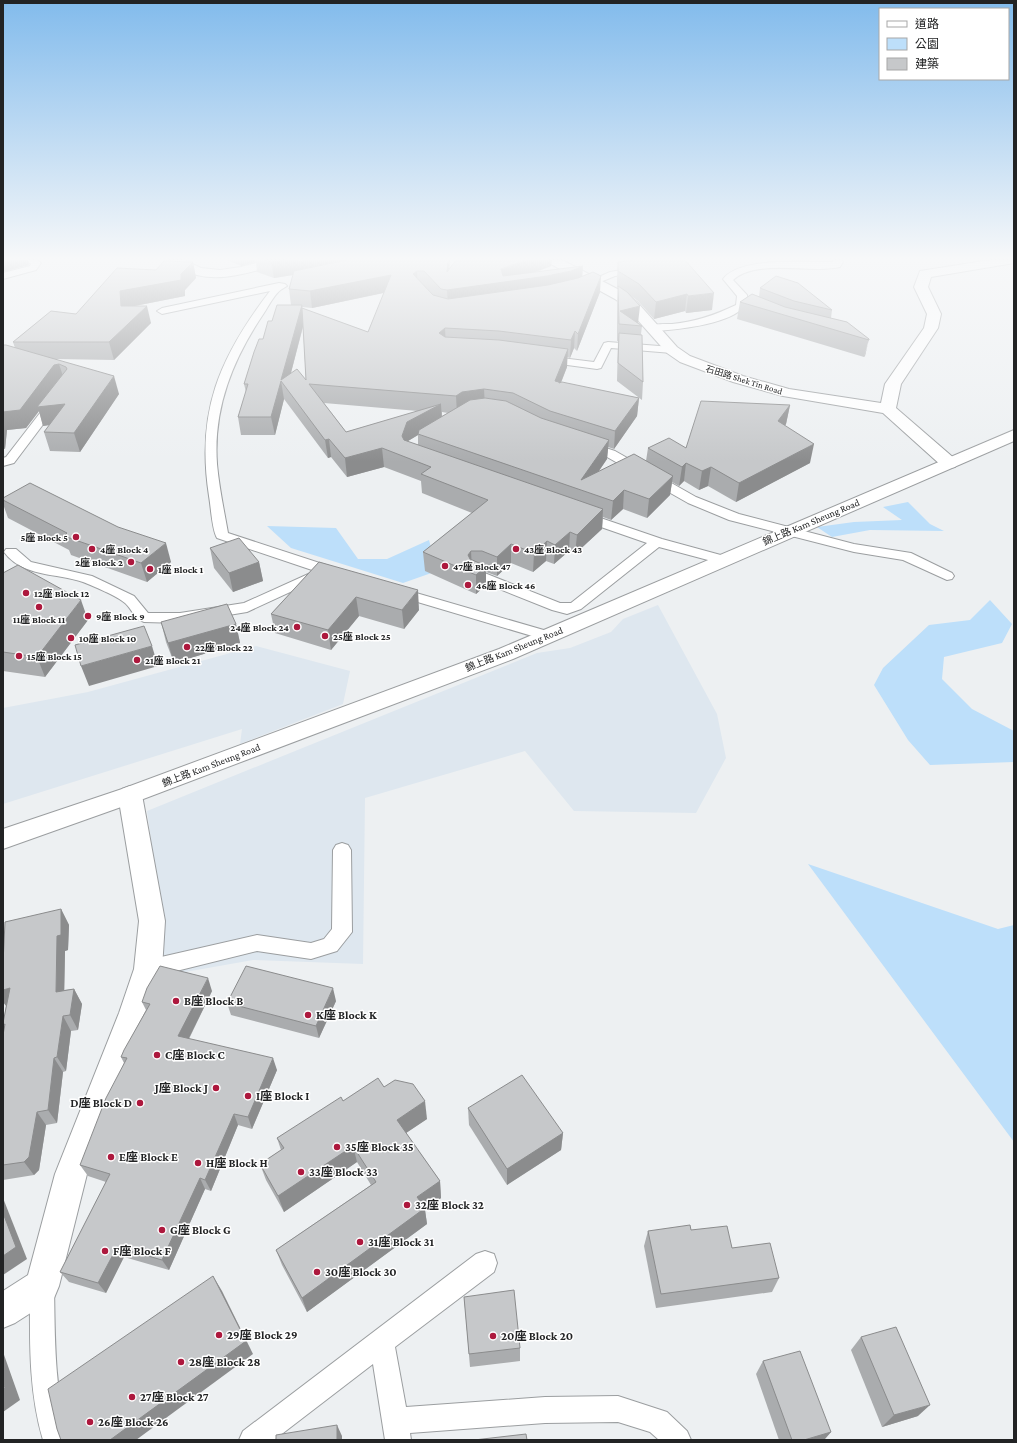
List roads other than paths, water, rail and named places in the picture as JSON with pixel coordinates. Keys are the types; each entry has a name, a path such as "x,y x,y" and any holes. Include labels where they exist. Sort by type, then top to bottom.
{"street":[{"path":"931,327 893,384 888,409 949,463"},
{"name":"石田路 Shek Tin Road","path":"653,328 672,350 685,360 700,366 788,393 888,409"},
{"name":"錦上路 Kam Sheung Road","path":"3,839 130,795 506,654 1014,435"},
{"path":"3,1311 42,1286 71,1174 133,1013 148,969 152,922 130,795"}],"lane":[{"path":"249,327 244,334 226,372 214,414 211,437 213,487 222,535 348,577"},
{"path":"653,328 665,327"},
{"path":"537,358 597,366 608,345 672,350"},
{"path":"3,462 10,460 61,392"},
{"path":"575,442 611,454 692,500 708,504 734,517 854,548 906,556 947,576"},
{"path":"568,510 657,542 723,560"},
{"path":"477,575 557,607 567,609 576,606 657,542"},
{"path":"11,552 26,565 87,579 129,599 144,617 180,618 247,607 326,570"},
{"path":"13,572 26,565"},
{"path":"385,588 549,636"},
{"path":"148,969 257,943 311,951 330,945 342,932 342,850"},
{"path":"252,1440 485,1263"},
{"path":"42,1286 42,1371 50,1421 56,1440"},
{"path":"382,1342 396,1430 544,1410 618,1409 658,1421 678,1440"}],"place":[{"name":"5座 Block 5","path":"76,537"},
{"name":"4座 Block 4","path":"92,549"},
{"name":"43座 Block 43","path":"516,549"},
{"name":"2座 Block 2","path":"131,562"},
{"name":"47座 Block 47","path":"445,566"},
{"name":"1座 Block 1","path":"150,569"},
{"name":"46座 Block 46","path":"468,585"},
{"name":"12座 Block 12","path":"26,593"},
{"name":"11座 Block 11","path":"39,607"},
{"name":"9座 Block 9","path":"88,616"},
{"name":"24座 Block 24","path":"297,627"},
{"name":"25座 Block 25","path":"325,636"},
{"name":"10座 Block 10","path":"71,638"},
{"name":"22座 Block 22","path":"187,647"},
{"name":"15座 Block 15","path":"19,656"},
{"name":"21座 Block 21","path":"137,660"},
{"name":"B座 Block B","path":"176,1001"},
{"name":"K座 Block K","path":"308,1015"},
{"name":"C座 Block C","path":"157,1055"},
{"name":"J座 Block J","path":"216,1088"},
{"name":"I座 Block I","path":"248,1096"},
{"name":"D座 Block D","path":"140,1103"},
{"name":"35座 Block 35","path":"337,1147"},
{"name":"E座 Block E","path":"111,1157"},
{"name":"H座 Block H","path":"198,1163"},
{"name":"33座 Block 33","path":"301,1172"},
{"name":"32座 Block 32","path":"407,1205"},
{"name":"G座 Block G","path":"162,1230"},
{"name":"31座 Block 31","path":"360,1242"},
{"name":"F座 Block F","path":"105,1251"},
{"name":"30座 Block 30","path":"317,1272"},
{"name":"29座 Block 29","path":"219,1335"},
{"name":"20座 Block 20","path":"493,1336"},
{"name":"28座 Block 28","path":"181,1362"},
{"name":"27座 Block 27","path":"132,1397"},
{"name":"26座 Block 26","path":"90,1422"}]}
